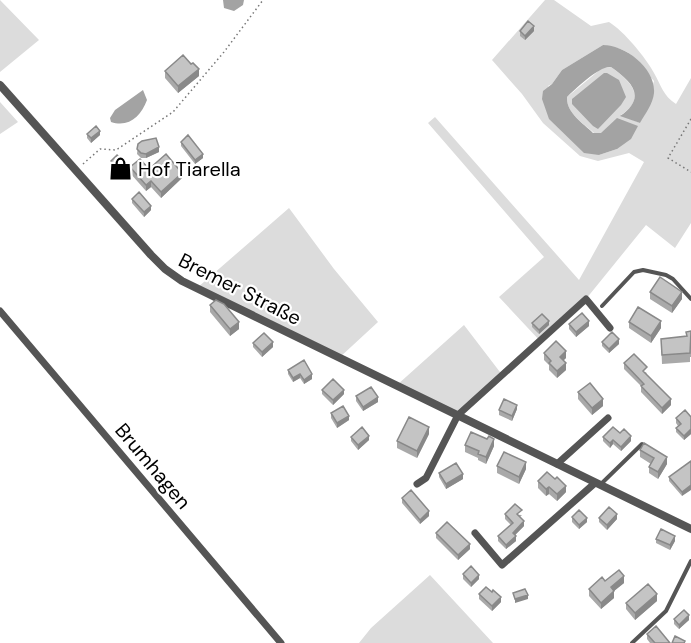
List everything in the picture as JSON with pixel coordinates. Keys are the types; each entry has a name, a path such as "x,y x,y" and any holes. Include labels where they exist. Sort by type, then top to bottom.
{"street":[{"name":"Bremer Straße","path":"0,85 151,255 182,281 690,527"},
{"path":"417,484 426,478 458,415 586,299 610,328"},
{"name":"Brumhagen","path":"0,311 281,643"},
{"path":"557,464 608,418"},
{"path":"475,533 502,565 598,484"}],"lane":[{"path":"602,306 634,272 643,270 666,275 673,279 691,299"},
{"path":"598,484 642,444"},
{"path":"632,643 666,611 691,561"}],"path":[{"path":"75,170 100,149 116,150 173,112 224,52 263,0"},
{"path":"691,119 668,158 691,172"}],"shaded area":[{"path":"0,0 39,40 0,72"},
{"path":"223,0 244,0 243,5 234,11 224,8"},
{"path":"545,0 554,0 591,26 609,22 615,26 640,53 665,94 676,104 691,78 691,223 675,248 646,225 586,299 541,342 499,297 544,257 428,123 435,117 579,280 644,162 629,153 598,161 580,156 543,123 522,94 492,60","holes":["603,45 614,47 633,57 654,81 640,123 621,115 634,102 635,96 630,84 611,67 602,68 567,97 569,108 576,117 594,133 601,133 617,149 599,155 548,86 562,70"]},
{"path":"603,45 621,49 638,60 650,75 654,93 640,123 620,116 633,102 634,90 625,78 611,67 606,67 594,74 567,97 572,113 593,133 601,133 617,118 638,126 631,139 617,149 599,155 584,153 549,119 542,99 543,91 552,84 562,70"},
{"path":"604,73 619,80 626,97 598,129 572,104 572,99"},
{"path":"143,90 147,100 138,116 129,122 111,122 110,118 115,110"},
{"path":"0,102 18,122 0,134"},
{"path":"289,208 334,269 378,322 339,358 197,288"},
{"path":"464,325 503,376 458,415 397,385"},
{"path":"430,575 493,643 359,643 371,628"}],"building":[{"path":"528,21 534,26 525,36 520,31"},
{"path":"183,55 199,69 178,86 165,71"},
{"path":"96,126 100,131 91,138 87,134"},
{"path":"188,135 203,154 195,160 181,142"},
{"path":"156,138 159,147 146,154 137,149 138,144 142,141"},
{"path":"166,154 182,173 161,192 151,181 146,185 130,167 140,159 149,169"},
{"path":"117,155 129,168 123,174 111,161"},
{"path":"139,192 151,206 144,212 132,199"},
{"path":"660,277 682,292 672,306 650,292"},
{"path":"216,300 224,304 239,322 230,329 210,305"},
{"path":"638,307 661,321 651,336 629,322"},
{"path":"582,313 589,321 576,332 569,324"},
{"path":"542,314 549,321 539,330 532,323"},
{"path":"691,331 690,353 662,355 661,339 687,336 686,332"},
{"path":"612,332 619,339 609,349 602,342"},
{"path":"264,333 273,342 262,352 253,343"},
{"path":"556,341 566,351 560,357 566,363 557,371 549,363 551,361 544,353"},
{"path":"634,354 647,367 643,371 671,399 662,408 641,386 644,384 624,363"},
{"path":"304,360 312,374 304,380 300,374 293,378 288,370"},
{"path":"333,379 344,390 333,400 322,390"},
{"path":"590,383 603,399 592,408 578,392"},
{"path":"371,387 378,397 363,407 356,396"},
{"path":"504,399 517,405 512,416 499,410"},
{"path":"343,406 349,416 337,423 331,413"},
{"path":"685,410 691,417 691,429 684,436 676,428 681,424 676,418"},
{"path":"409,417 429,427 417,451 397,441"},
{"path":"362,427 369,436 358,445 351,437"},
{"path":"613,427 620,433 624,429 631,436 621,447 613,440 610,443 603,437"},
{"path":"471,432 487,439 489,436 494,439 486,457 465,445"},
{"path":"644,443 667,457 658,472 649,467 654,458 640,450"},
{"path":"504,452 526,462 519,477 497,466"},
{"path":"691,461 691,485 682,492 669,477"},
{"path":"456,463 463,474 446,484 439,473"},
{"path":"547,472 555,479 557,477 566,486 557,494 549,487 546,489 538,481"},
{"path":"411,490 429,511 420,520 402,498"},
{"path":"515,504 522,510 517,514 524,521 513,533 516,536 506,545 498,536 513,523 505,514"},
{"path":"609,507 617,514 607,525 599,518"},
{"path":"579,510 587,518 579,525 572,517"},
{"path":"447,522 470,544 458,555 436,533"},
{"path":"661,529 675,536 670,545 656,539"},
{"path":"471,566 479,575 471,583 463,574"},
{"path":"619,570 624,576 611,587 614,591 601,603 589,589 602,577 605,581"},
{"path":"648,584 657,594 635,613 626,603"},
{"path":"486,587 501,597 492,606 479,594"},
{"path":"525,589 528,595 515,599 513,593"},
{"path":"684,610 689,615 679,625 674,619"},
{"path":"656,626 670,643 655,643 647,634"},
{"path":"675,636 685,641 684,643 672,643"}],"place":[{"name":"Hof Tiarella","path":"120,169"}]}
